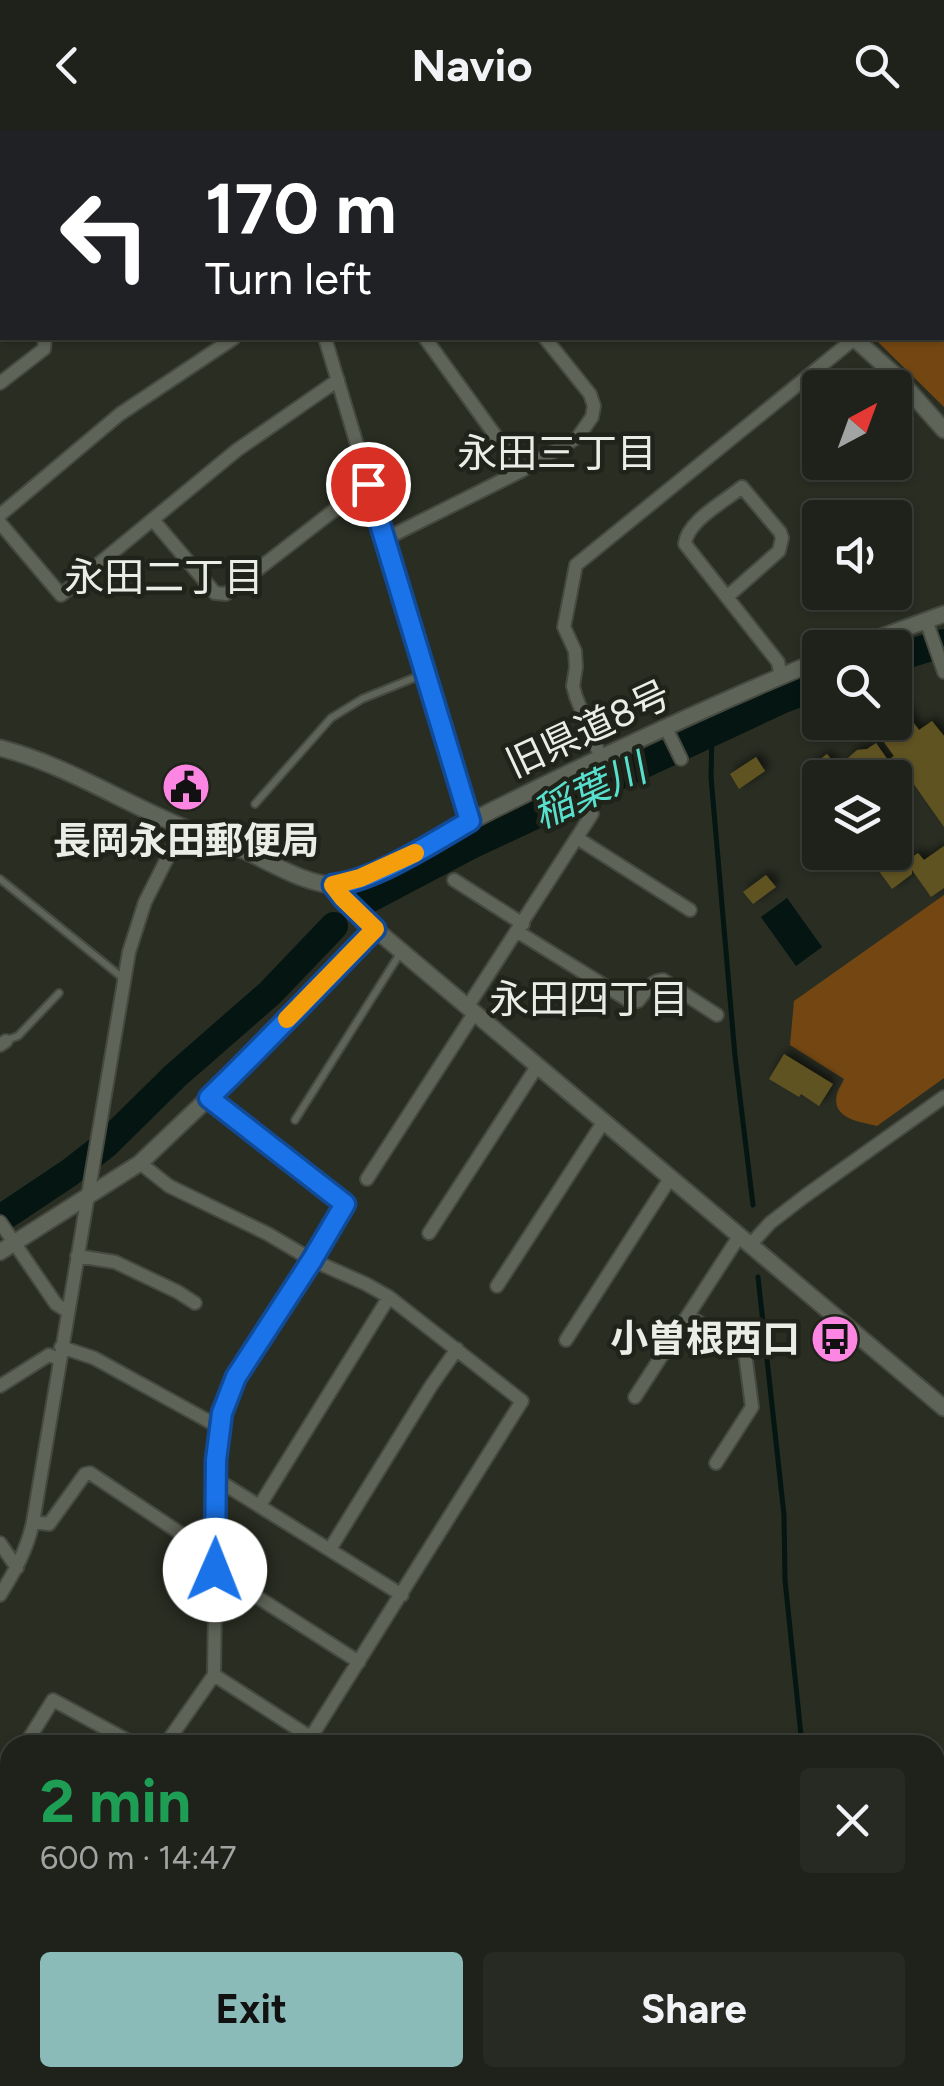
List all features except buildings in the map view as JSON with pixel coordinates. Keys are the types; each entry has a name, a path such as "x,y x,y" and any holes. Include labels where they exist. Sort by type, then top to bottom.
{"street":[{"path":"0,383 44,348 45,340"},
{"path":"231,340 120,414 0,519 62,595 238,450 338,380"},
{"path":"326,340 470,821"},
{"path":"426,340 520,471"},
{"path":"385,539 578,438 592,417 594,406 590,394 548,340"},
{"path":"601,758 576,697 574,651 564,627 576,565 852,340"},
{"path":"856,340 896,376 944,430"},
{"path":"153,520 216,593 226,594 368,484"},
{"path":"728,596 778,551 782,538 742,487 691,526 685,544 778,662 781,676"},
{"path":"899,630 944,614"},
{"path":"926,620 944,672"},
{"name":"旧県道8号","path":"333,885 360,878 412,855 470,821 802,667"},
{"path":"668,731 681,759"},
{"path":"0,748 37,759 183,827 310,880 333,885 375,929 944,1408"},
{"path":"367,1179 592,814"},
{"path":"0,1595 28,1544 33,1522 135,928 183,827"},
{"path":"577,838 690,910"},
{"path":"454,880 631,1002 638,1002 651,984 663,980 717,1015"},
{"path":"0,1252 140,1163 262,1046 375,929"},
{"path":"428,1233 538,1065"},
{"path":"636,1397 746,1240 944,1097"},
{"path":"172,1735 214,1675 216,1479 222,1413 236,1377 345,1204 209,1098"},
{"path":"498,1286 604,1121"},
{"path":"140,1163 169,1186 389,1297 522,1401 312,1735"},
{"path":"566,1340 671,1177"},
{"path":"0,1222 56,1304 67,1311"},
{"path":"77,1256 115,1262 195,1303"},
{"path":"260,1505 389,1297"},
{"path":"690,1316 746,1353 752,1407 716,1463"},
{"path":"330,1548 458,1348"},
{"path":"0,1386 49,1354 94,1358 221,1428"},
{"path":"33,1522 48,1524 84,1474 90,1473 359,1662"},
{"path":"216,1479 402,1594"},
{"path":"0,1542 17,1568"},
{"path":"214,1675 299,1735"},
{"path":"32,1735 53,1700 118,1735"}],"lane":[{"path":"255,804 331,718 362,700 427,673"},
{"path":"0,880 124,980"},
{"path":"295,1120 402,950"},
{"path":"3,1043 18,1036 59,994"}],"shaded area":[{"path":"876,340 944,340 944,407 912,375 912,370 906,370"},
{"path":"944,895 944,1078 877,1126 848,1118 836,1102 844,1079 790,1045 794,1001"},
{"path":"787,898 822,947 796,966 761,917"}],"waterway":[{"name":"稲葉川","path":"912,653 944,643"},
{"name":"稲葉川","path":"361,903 471,845 802,692"},
{"path":"712,733 711,777 735,1056 753,1205"},
{"name":"稲葉川","path":"0,1219 105,1145 175,1076 270,993 334,926"},
{"path":"758,1277 784,1515 785,1580 801,1735"}],"slow traffic":[{"path":"287,1019 375,929 333,885 360,878 415,853"}],"place":[{"name":"長岡永田郵便局","path":"186,787"},
{"name":"小曽根西口","path":"835,1339"}],"district":[{"name":"永田三丁目","path":"557,453"},
{"name":"永田二丁目","path":"164,577"},
{"name":"永田四丁目","path":"589,999"}],"route":[{"path":"215,1570 216,1460 222,1413 247,1358 345,1204 209,1098 375,929 333,885 360,878 412,855 470,821 368,484"}]}
